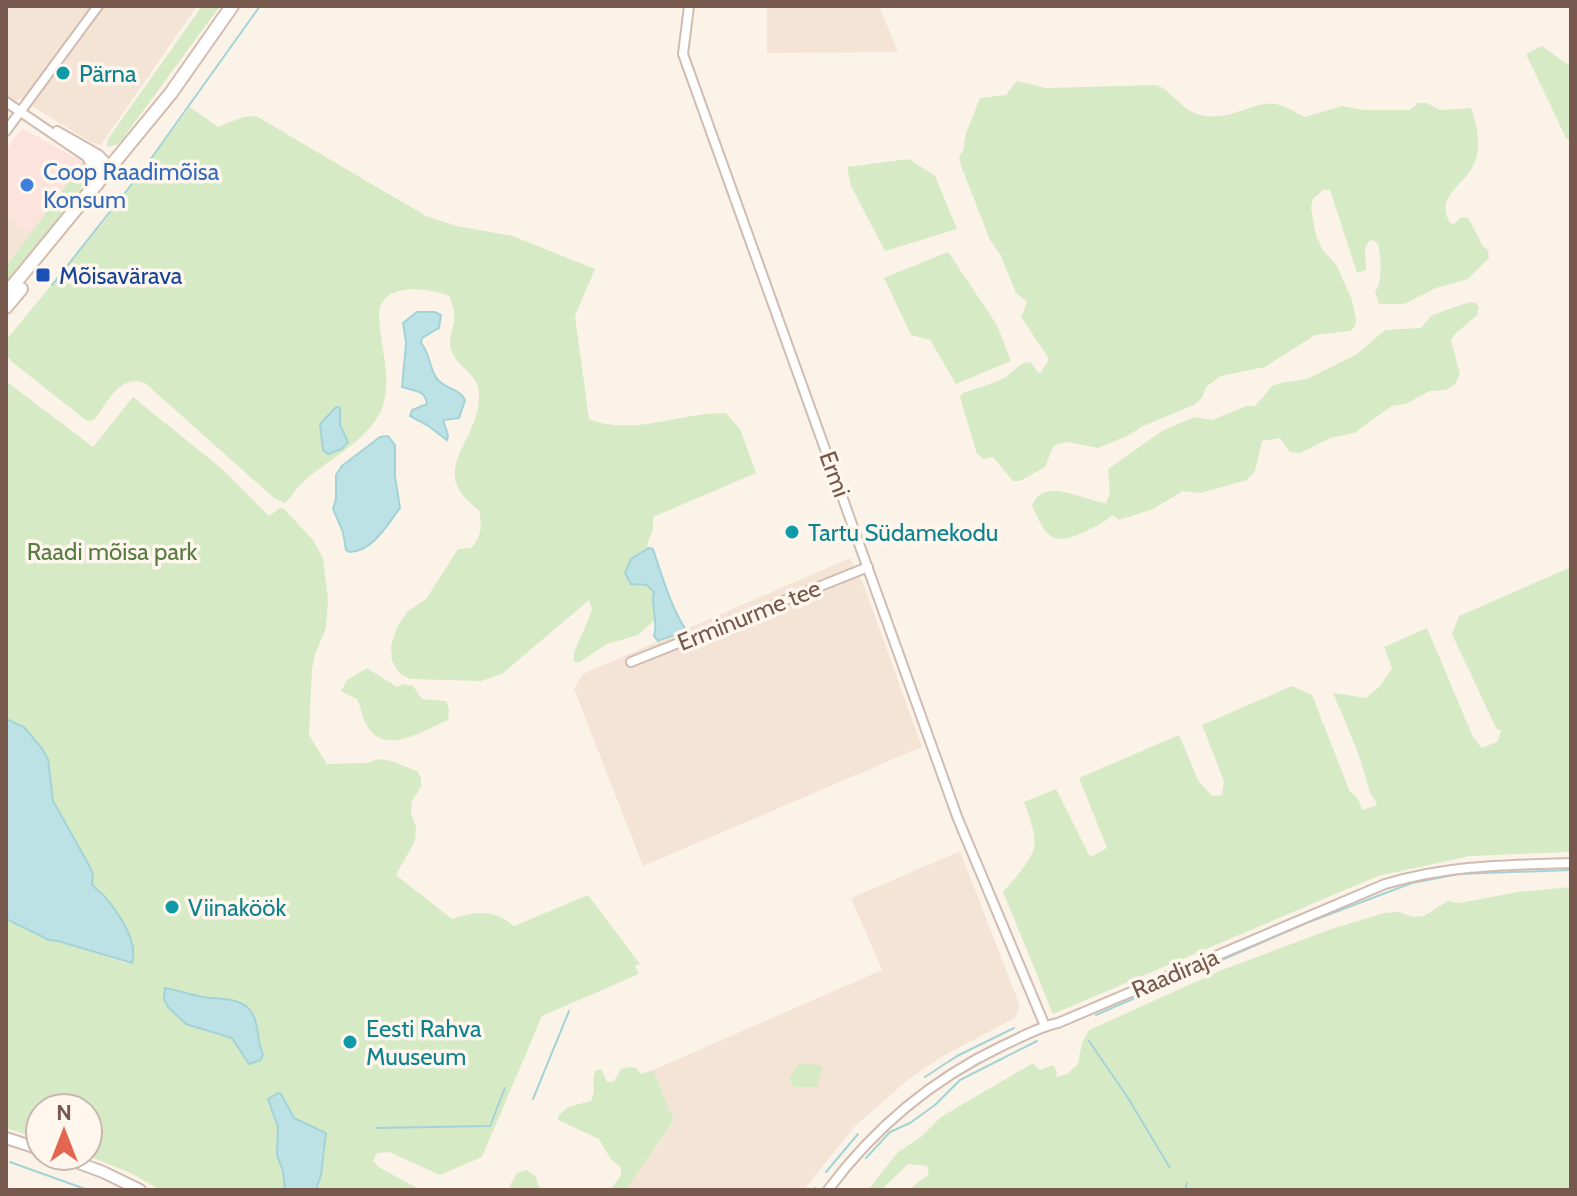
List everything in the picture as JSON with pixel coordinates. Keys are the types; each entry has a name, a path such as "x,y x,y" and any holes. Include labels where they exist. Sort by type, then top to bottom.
{"main road":[{"path":"6,307 113,171 232,6"},
{"path":"90,159 97,168 97,184"},
{"path":"6,294 97,184 113,171"}],"street":[{"path":"6,131 98,6"},
{"name":"Ermi","path":"689,6 683,54 958,819 1045,1026"},
{"path":"6,102 99,155 113,171"},
{"path":"32,118 90,159 113,171"},
{"name":"Erminurme tee","path":"631,662 868,567"},
{"name":"Raadiraja","path":"828,1190 876,1132 925,1091 978,1057 1045,1026 1385,884 1468,866 1571,863"},
{"path":"103,1172 140,1190"}],"shaded area":[{"path":"6,6 197,6 101,145 92,143 19,98 6,116"},
{"path":"767,6 879,6 898,52 767,53"},
{"path":"22,128 83,162 31,233 6,217 6,150"},
{"path":"6,217 31,233 6,267"},
{"path":"850,558 863,583 922,747 643,866 574,689 583,674"},
{"path":"960,851 1020,1006 1015,1018 943,1056 910,1078 854,1127 804,1190 626,1190 674,1121 653,1070 882,970 851,898"}],"green space":[{"path":"202,6 220,6 119,144 107,147 108,139"},
{"path":"1542,46 1571,67 1571,141 1566,138 1526,54"},
{"path":"1017,81 1046,88 1157,85 1191,111 1209,116 1267,104 1280,105 1305,117 1342,106 1363,110 1410,110 1418,103 1427,103 1440,110 1471,108 1478,150 1470,171 1448,198 1446,213 1450,223 1454,224 1461,217 1468,218 1488,250 1489,258 1468,279 1436,288 1404,304 1379,304 1375,292 1380,275 1378,244 1369,241 1365,248 1366,270 1357,273 1330,190 1323,190 1313,199 1311,208 1316,236 1337,266 1352,300 1356,319 1350,331 1315,335 1265,367 1221,376 1206,387 1202,398 1194,405 1098,448 1068,442 1058,444 1053,447 1045,467 1020,481 1013,481 993,457 984,459 977,454 960,397 963,393 1002,379 1026,363 1031,362 1038,373 1041,372 1049,359 1021,317 1027,302 1016,293 1000,254 990,240 959,157 980,98 1006,95"},
{"path":"190,107 218,127 243,117 256,116 426,216 456,226 513,236 595,269 575,316 589,419 624,426 726,413 740,429 756,473 653,517 649,548 631,559 625,572 639,586 647,585 654,592 652,606 656,619 638,635 607,644 578,663 574,661 574,653 592,610 589,600 502,674 481,681 410,679 399,673 392,661 391,646 397,627 407,612 426,599 458,549 471,548 480,530 479,510 463,496 456,482 455,469 472,428 479,395 475,381 451,349 454,314 449,296 418,289 396,292 387,297 381,305 379,317 386,391 379,415 363,436 310,476 284,503 274,498 145,383 128,382 121,386 94,420 87,421 12,362 6,354 6,340 102,224"},
{"path":"909,159 935,176 957,229 885,251 851,186 847,167"},
{"path":"83,162 92,168 92,183 6,285 6,267"},
{"path":"948,252 997,325 1011,361 956,384 930,340 911,335 884,278"},
{"path":"1470,302 1476,303 1479,308 1477,315 1451,341 1460,374 1455,384 1446,390 1430,391 1406,404 1392,406 1354,433 1330,438 1300,453 1290,452 1280,438 1262,441 1255,471 1247,480 1200,493 1183,491 1153,509 1119,520 1113,515 1092,528 1064,539 1051,536 1041,525 1032,506 1037,497 1054,491 1106,503 1110,493 1108,469 1162,431 1194,417 1212,420 1247,406 1255,406 1272,386 1307,379 1357,354 1385,330 1421,328 1432,315"},
{"name":"Raadi mõisa park","path":"6,381 93,447 133,397 221,468 269,516 280,508 284,509 313,540 323,558 328,599 326,628 312,669 309,735 327,764 366,763 379,759 417,771 421,787 412,801 411,813 416,827 415,841 396,875 452,919 484,913 507,920 514,926 588,895 640,964 635,966 639,974 542,1016 482,1157 440,1175 389,1152 377,1153 373,1161 380,1168 421,1190 160,1190 104,1162 104,1092 24,1092 24,1134 6,1128 6,919 49,940 126,963 134,960 120,919 92,885 93,874 89,865 53,801 48,759 23,727 6,719"},
{"path":"1571,567 1571,852 1470,856 1378,876 1053,1014 1003,892 1025,865 1034,848 1033,831 1024,802 1056,789 1090,857 1107,848 1079,778 1179,735 1198,780 1212,796 1222,795 1224,781 1202,725 1292,686 1312,695 1350,792 1356,796 1363,810 1377,805 1333,693 1366,698 1380,686 1392,668 1384,647 1427,628 1473,737 1482,748 1498,741 1501,731 1496,728 1452,634 1459,616"},
{"path":"367,668 397,687 404,684 413,686 422,699 446,701 448,720 404,738 383,739 373,734 357,699 341,691 347,680"},
{"path":"1571,887 1571,1190 898,1190 911,1188 929,1174 927,1166 908,1164 881,1190 868,1190 898,1152 921,1137 941,1117 1033,1063 1040,1070 1053,1065 1056,1077 1067,1074 1078,1064 1082,1043 1089,1030 1222,970 1331,929 1384,913 1424,916 1448,901 1459,903 1518,892"},
{"path":"799,1064 820,1065 823,1068 817,1087 794,1087 789,1078"},
{"path":"636,1068 641,1074 653,1070 674,1120 626,1190 610,1190 621,1175 621,1168 610,1158 599,1139 558,1120 558,1116 568,1107 591,1101 596,1070 602,1070 607,1082 614,1081 621,1069"},
{"path":"527,1170 536,1177 539,1187 550,1190 508,1190 517,1173"}],"water":[{"path":"417,312 441,315 439,328 422,338 421,343 438,380 465,400 459,418 443,420 447,440 410,416 412,410 427,404 426,399 418,391 402,387 406,343 403,323"},
{"path":"336,407 340,408 340,425 348,442 342,449 328,454 323,450 320,424"},
{"path":"388,436 395,445 395,476 400,508 372,542 358,551 350,552 346,550 343,532 333,509 336,475 342,466 380,437"},
{"path":"649,548 653,549 671,601 685,628 658,641 654,636 654,592 647,585 631,584 625,573 631,559"},
{"path":"6,719 24,727 48,759 53,801 89,865 93,874 92,885 115,910 128,932 132,943 132,963 49,940 6,919"},
{"path":"165,988 245,1005 256,1022 263,1054 261,1060 249,1064 232,1038 186,1024 168,1007 164,999"},
{"path":"278,1093 294,1118 326,1133 316,1190 285,1190 277,1155 278,1127 268,1099"}],"waterway":[{"path":"145,167 260,6"},
{"path":"52,285 139,175"},
{"path":"1096,1015 1309,922 1412,883 1459,874 1571,870"},
{"path":"533,1099 569,1011"},
{"path":"925,1077 957,1056 1014,1028"},
{"path":"866,1158 890,1132 910,1123 935,1105 960,1080 1037,1041"},
{"path":"1089,1041 1170,1168"},
{"path":"376,1128 490,1126 505,1088"},
{"path":"826,1172 858,1134"},
{"path":"10,1162 88,1190"},
{"path":"1185,1190 1187,1183"}],"place":[{"name":"Pärna","path":"63,73"},
{"name":"Coop Raadimõisa Konsum","path":"27,185"},
{"name":"Mõisavärava","path":"43,275"},
{"name":"Tartu Südamekodu","path":"792,532"},
{"name":"Viinaköök","path":"172,907"},
{"name":"Eesti Rahva Muuseum","path":"350,1042"}]}
